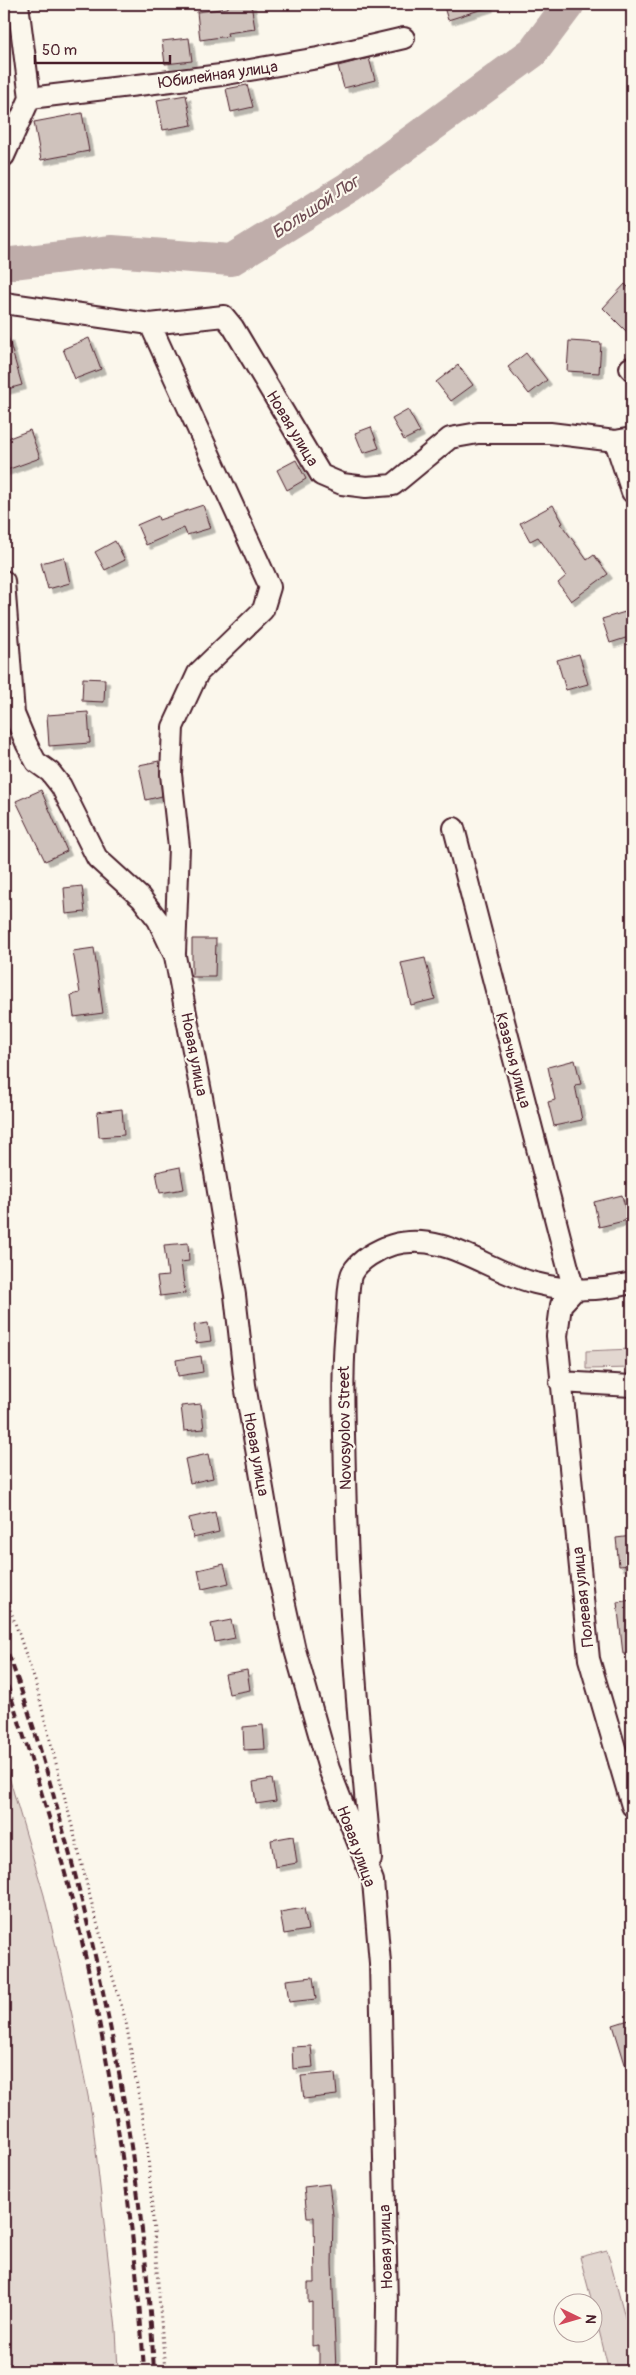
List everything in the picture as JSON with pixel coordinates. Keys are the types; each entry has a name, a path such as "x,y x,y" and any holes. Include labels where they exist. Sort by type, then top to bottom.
{"street":[{"path":"4,156 30,98 18,4"},
{"name":"Юбилейная улица","path":"30,98 221,75 318,58 404,38"},
{"name":"Новая улица","path":"4,303 150,324 224,316 233,327 321,475 342,484 366,487 393,485 450,438 478,433 550,433 623,439"},
{"path":"150,324 270,587 262,610 198,673 172,727 171,774 178,847 175,956"},
{"path":"623,439 632,492"},
{"name":"Новая улица","path":"4,581 14,714 27,745 36,762 50,772 60,786 97,858 141,898 158,920 175,956 206,1118 235,1295 245,1385 276,1564 295,1650 329,1769 373,1881 380,1963 387,2306 386,2371"},
{"name":"Казачья улица","path":"454,828 574,1291"},
{"name":"Novosyolov Street","path":"373,1881 347,1571 342,1356 352,1273 367,1257 375,1253 392,1245 414,1242 440,1246 472,1256 533,1283 574,1291 612,1288 632,1283"},
{"name":"Полевая улица","path":"574,1291 561,1305 557,1336 560,1382 589,1659 632,1806"},
{"path":"560,1382 632,1386"}],"path":[{"path":"4,1592 35,1681 95,1916 126,2022 147,2144 166,2371"}],"shaded area":[{"path":"632,1349 632,1368 586,1369 586,1351"},
{"path":"4,1760 44,1895 72,2015 92,2116 116,2329 118,2371 4,2371"},
{"path":"607,2250 632,2343 632,2371 609,2371 602,2342 604,2342 604,2292 589,2292 580,2257"}],"building":[{"path":"228,4 251,4 255,29 227,33 228,36 200,40 197,12 228,8"},
{"path":"443,4 488,4 489,7 448,20"},
{"path":"189,38 192,61 165,64 162,41"},
{"path":"369,58 375,80 344,88 338,66"},
{"path":"247,85 253,107 231,112 226,89"},
{"path":"186,95 192,125 163,130 157,100"},
{"path":"82,113 89,151 41,160 34,122"},
{"path":"625,284 632,291 632,337 603,308"},
{"path":"8,337 22,385 4,390 4,338"},
{"path":"89,338 101,369 75,379 63,349"},
{"path":"569,341 601,343 599,373 567,371"},
{"path":"526,353 547,380 529,394 508,367"},
{"path":"458,365 473,385 451,401 436,382"},
{"path":"408,410 420,432 404,440 392,419"},
{"path":"371,427 379,448 363,453 355,433"},
{"path":"30,430 40,458 4,471 4,440"},
{"path":"296,460 306,479 287,490 277,470"},
{"path":"203,505 211,528 187,535 184,528 146,545 137,525 158,516 159,520"},
{"path":"553,505 563,523 561,524 587,560 594,555 608,574 571,601 558,583 566,576 538,537 530,541 520,523"},
{"path":"115,541 125,560 105,570 95,552"},
{"path":"64,557 70,583 48,589 41,563"},
{"path":"625,612 632,636 610,643 602,619"},
{"path":"579,654 588,684 566,690 557,660"},
{"path":"83,678 105,679 104,702 82,701"},
{"path":"88,712 90,743 49,746 47,715"},
{"path":"159,761 162,796 146,800 139,765"},
{"path":"41,790 67,851 45,861 16,801"},
{"path":"82,886 85,912 66,914 64,888"},
{"path":"192,939 216,939 215,977 192,977"},
{"path":"94,948 103,1013 74,1017 71,995 80,993 73,951"},
{"path":"425,958 435,999 411,1005 401,963"},
{"path":"575,1060 581,1084 575,1085 582,1120 554,1126 548,1102 555,1100 548,1067"},
{"path":"122,1109 124,1135 99,1137 97,1112"},
{"path":"180,1167 184,1189 160,1193 156,1172"},
{"path":"622,1195 628,1220 599,1227 594,1202"},
{"path":"188,1243 189,1261 181,1262 185,1293 160,1296 157,1277 168,1276 164,1245"},
{"path":"208,1323 211,1341 196,1343 194,1325"},
{"path":"201,1356 203,1372 178,1376 176,1360"},
{"path":"201,1404 204,1429 184,1431 181,1406"},
{"path":"208,1454 213,1478 190,1483 185,1459"},
{"path":"215,1512 219,1532 193,1538 189,1518"},
{"path":"632,1536 632,1565 619,1566 616,1538"},
{"path":"224,1564 229,1583 202,1589 198,1570"},
{"path":"632,1600 632,1653 623,1654 617,1602"},
{"path":"231,1620 235,1638 215,1642 211,1624"},
{"path":"247,1670 250,1690 229,1694 225,1674"},
{"path":"263,1725 265,1749 244,1750 243,1727"},
{"path":"272,1779 276,1801 256,1804 253,1782"},
{"path":"293,1836 297,1863 275,1867 271,1840"},
{"path":"304,1908 308,1930 284,1934 280,1912"},
{"path":"313,1977 316,1999 289,2002 286,1980"},
{"path":"632,2019 632,2076 629,2077 613,2025"},
{"path":"311,2046 313,2067 293,2069 292,2047"},
{"path":"335,2073 337,2095 304,2099 301,2076"},
{"path":"329,2184 333,2215 332,2264 336,2371 319,2370 319,2345 312,2346 312,2302 308,2303 308,2283 315,2283 314,2217 307,2217 304,2187"}],"waterway":[{"name":"Большой Лог","path":"4,264 112,251 231,260 349,187 533,52 569,4"}],"railway":[{"path":"4,1643 30,1716 45,1766 99,1972 124,2104 134,2170 143,2237 154,2371"},
{"path":"4,1675 61,1858 90,1976 111,2088 128,2201 135,2258 144,2371"}]}
